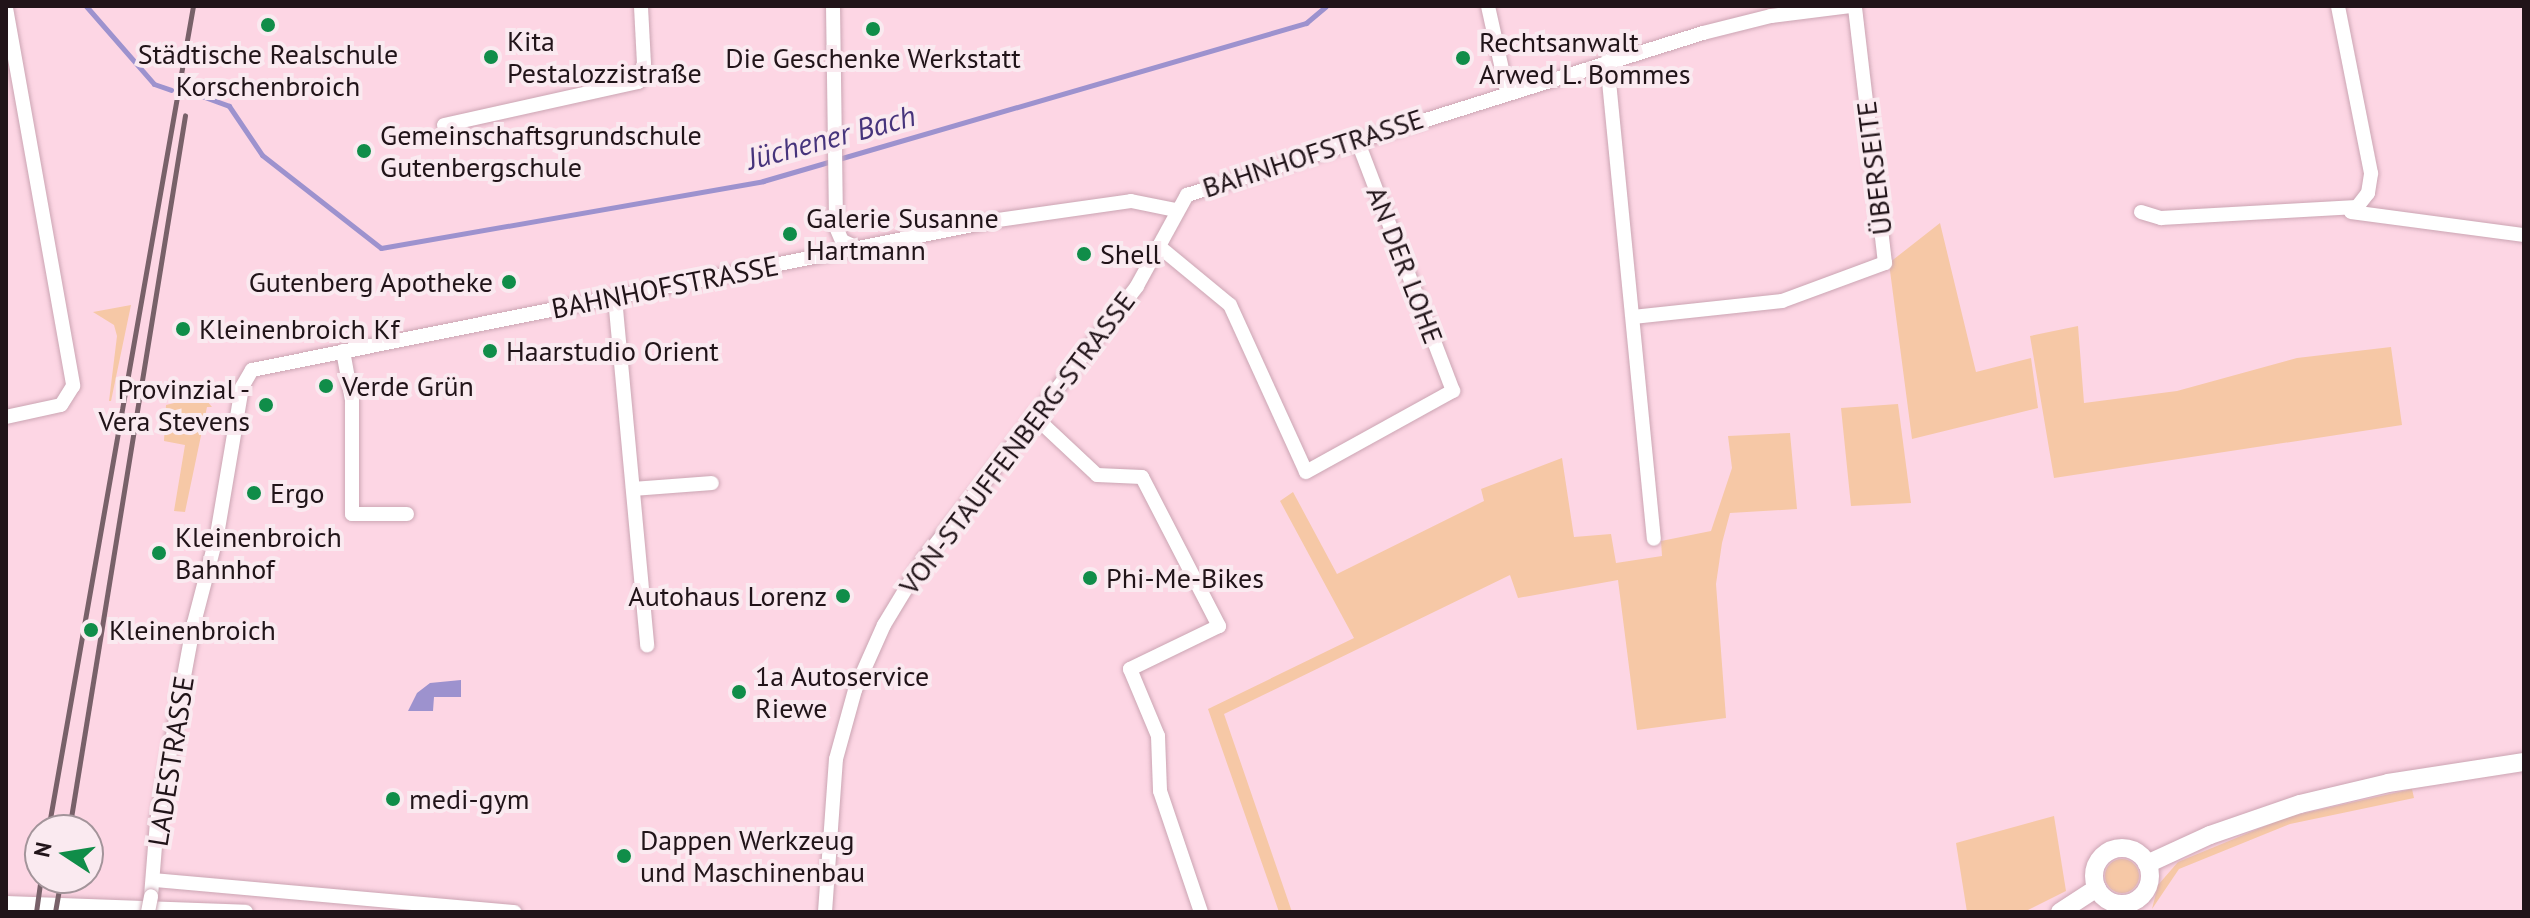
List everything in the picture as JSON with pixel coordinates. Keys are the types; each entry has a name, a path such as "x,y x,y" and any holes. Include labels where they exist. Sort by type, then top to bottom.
{"street":[{"path":"444,125 638,82 644,64 641,6"},
{"path":"833,6 837,235 858,248"},
{"path":"1488,6 1507,92"},
{"name":"BAHNHOFSTRASSE","path":"246,377 256,369 858,248 1124,201 1176,210 1199,188 1772,11 1852,6"},
{"name":"ÜBERSEITE","path":"1633,317 1775,302 1885,263 1852,6"},
{"path":"2338,6 2371,173 2368,193 2351,212"},
{"path":"6,8 73,380 70,398 55,407 6,417"},
{"path":"1607,61 1654,539"},
{"name":"AN DER LOHE","path":"1161,248 1230,305 1306,472 1453,391 1357,139"},
{"name":"VON-STAUFFENBERG-STRASSE","path":"825,912 832,784 844,724 866,661 906,584 1161,248 1176,210"},
{"path":"2141,212 2161,218 2351,212 2524,235"},
{"path":"615,298 647,646"},
{"path":"343,351 352,400 352,514 407,514"},
{"name":"LADESTRASSE","path":"148,912 154,880 158,811 246,377"},
{"path":"1034,416 1097,475 1142,477 1219,626 1130,669 1158,736 1160,791 1201,912"},
{"path":"633,489 712,483"},
{"path":"2147,864 2210,835 2300,804 2388,783 2524,762"},
{"path":"2130,849 2147,864 2149,884 2137,900 2114,903 2097,888 2096,869 2110,851 2130,849"},
{"path":"154,880 515,912"},
{"path":"2060,912 2097,888"},
{"path":"6,903 246,912"}],"shaded area":[{"path":"1940,223 1976,372 2031,358 2038,408 1912,439 1889,263"},
{"path":"131,305 109,401 117,336 114,325 93,312"},
{"path":"2078,326 2084,403 2177,391 2297,358 2391,347 2402,425 2054,478 2030,336"},
{"path":"203,396 212,407 207,407 185,512 174,511 185,445 164,441 166,405"},
{"path":"1898,404 1911,503 1851,506 1841,408"},
{"path":"1790,433 1797,509 1730,513 1722,543 1716,584 1726,718 1637,730 1618,580 1518,598 1510,575 1224,714 1292,912 1279,912 1208,709 1354,638 1280,501 1293,492 1337,574 1484,501 1481,489 1562,458 1574,537 1611,534 1616,563 1662,556 1661,541 1711,531 1732,468 1728,436"},
{"path":"461,680 461,697 434,697 433,711 408,711 417,693 430,683"},
{"path":"2412,789 2414,798 2290,824 2179,869 2152,909 2158,885 2178,862 2287,817"},
{"path":"2054,816 2066,891 2024,912 1967,912 1956,843"},
{"path":"2122,859 2134,864 2139,876 2134,888 2122,893 2110,888 2105,876 2110,864"}],"waterway":[{"name":"Jüchener Bach","path":"86,6 154,84 171,90"},
{"name":"Jüchener Bach","path":"199,95 229,106 262,155 381,248 763,181 1306,23 1326,6"}],"railway":[{"path":"51,814 193,6"},
{"path":"72,814 185,115"},
{"path":"36,912 39,894"},
{"path":"55,912 58,894"}],"place":[{"name":"Städtische Realschule Korschenbroich","path":"268,25"},
{"name":"Die Geschenke Werkstatt","path":"873,29"},
{"name":"Kita Pestalozzistraße","path":"491,57"},
{"name":"Rechtsanwalt Arwed L. Bommes","path":"1463,58"},
{"name":"Gemeinschaftsgrundschule Gutenbergschule","path":"364,151"},
{"name":"Galerie Susanne Hartmann","path":"790,234"},
{"name":"Shell","path":"1084,254"},
{"name":"Gutenberg Apotheke","path":"509,282"},
{"name":"Kleinenbroich Kf","path":"183,329"},
{"name":"Haarstudio Orient","path":"490,351"},
{"name":"Verde Grün","path":"326,386"},
{"name":"Provinzial - Vera Stevens","path":"266,405"},
{"name":"Ergo","path":"254,493"},
{"name":"Kleinenbroich Bahnhof","path":"159,553"},
{"name":"Phi-Me-Bikes","path":"1090,578"},
{"name":"Autohaus Lorenz","path":"843,596"},
{"name":"Kleinenbroich","path":"91,630"},
{"name":"1a Autoservice Riewe","path":"739,692"},
{"name":"medi-gym","path":"393,799"},
{"name":"Dappen Werkzeug und Maschinenbau","path":"624,856"}]}
